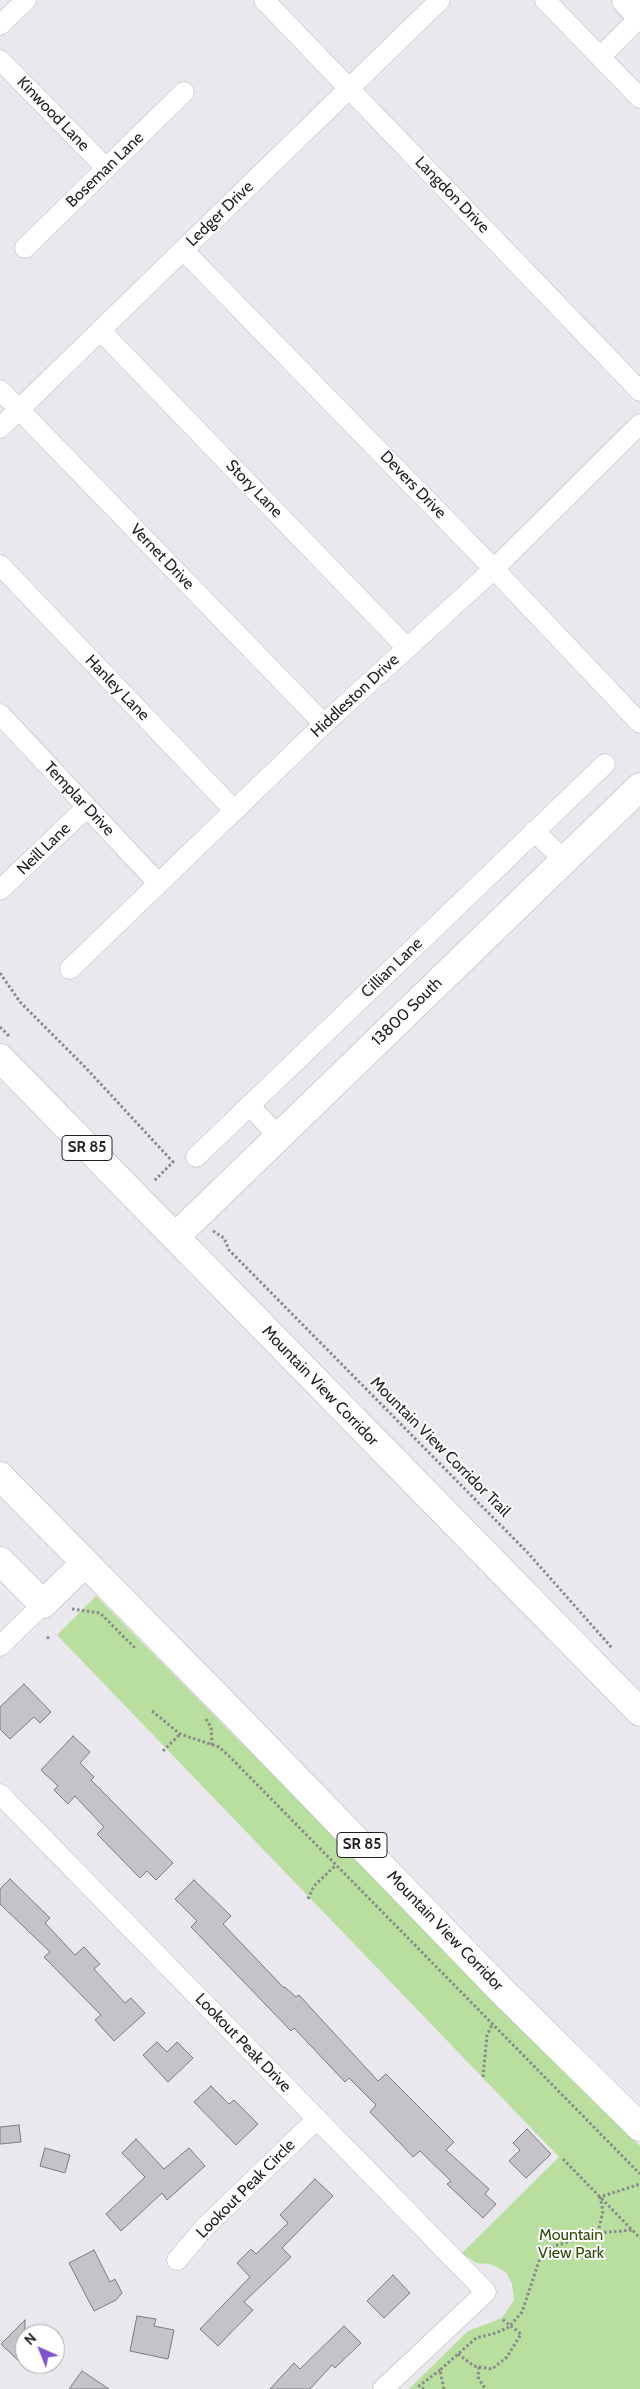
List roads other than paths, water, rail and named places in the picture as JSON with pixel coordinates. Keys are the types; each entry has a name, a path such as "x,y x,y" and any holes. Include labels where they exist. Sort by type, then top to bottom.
{"main road":[{"path":"626,0 640,16"},
{"name":"13800 South","path":"175,1237 640,787"},
{"name":"Mountain View Corridor","path":"0,1058 640,1712"},
{"name":"Mountain View Corridor","path":"0,1476 514,2003 640,2127"},
{"path":"0,1561 43,1604 85,1563"}],"street":[{"path":"0,25 26,0"},
{"name":"Langdon Drive","path":"264,0 640,391"},
{"name":"Ledger Drive","path":"0,428 440,0"},
{"path":"544,0 640,98"},
{"path":"600,57 640,16"},
{"name":"Kinwood Lane","path":"0,60 106,168"},
{"name":"Boseman Lane","path":"25,248 184,92"},
{"name":"Devers Drive","path":"183,250 494,568 640,723"},
{"name":"Story Lane","path":"100,330 407,648"},
{"name":"Vernet Drive","path":"0,390 324,724"},
{"name":"Hiddleston Drive","path":"70,969 324,724 494,568 640,424"},
{"name":"Hanley Lane","path":"0,565 234,810"},
{"name":"Templar Drive","path":"0,714 158,883"},
{"name":"Cillian Lane","path":"196,1157 604,764"},
{"name":"Neill Lane","path":"0,890 87,807"},
{"path":"534,831 564,860"},
{"path":"249,1105 278,1137"},
{"path":"0,1646 43,1604"},
{"name":"Lookout Peak Drive","path":"0,1794 486,2292 383,2389"},
{"name":"Lookout Peak Circle","path":"177,2260 205,2227 317,2119"}],"park label":[{"name":"Mountain View Park","path":"571,2244"}]}
